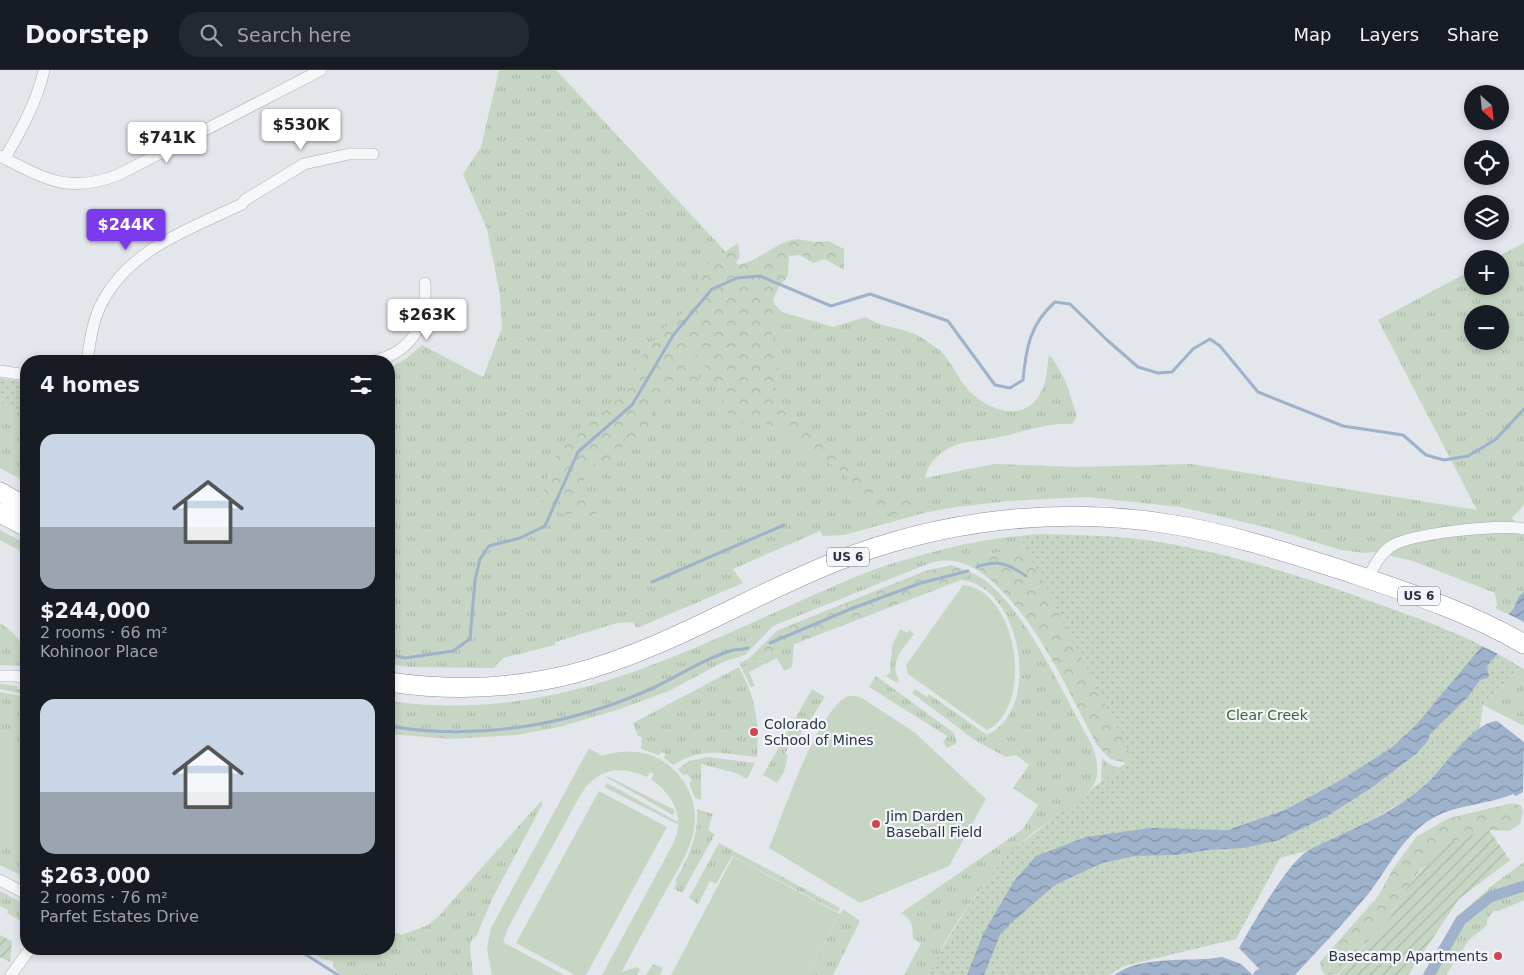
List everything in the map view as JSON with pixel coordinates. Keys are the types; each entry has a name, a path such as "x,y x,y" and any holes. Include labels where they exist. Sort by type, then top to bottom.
{"highway":[{"path":"0,492 20,504"},
{"path":"0,513 20,524"},
{"name":"US 6","path":"395,683 436,687 487,687 526,683 572,674 640,650 817,569 859,553 925,534 1003,520 1090,517 1169,524 1242,540 1368,578 1470,616 1524,644"}],"street":[{"path":"44,70 40,86 24,123 2,157 60,182 95,184 118,175 321,70"},
{"path":"88,355 95,320 103,300 128,265 156,246 242,204 245,200 304,164 349,154 373,154"},
{"path":"390,355 403,347 417,333 425,312 425,283"},
{"path":"0,371 20,374"},
{"path":"1368,578 1384,552 1391,546 1409,539 1465,530 1515,527 1524,529"},
{"path":"0,676 20,677"},
{"path":"0,880 20,891"},
{"path":"11,975 26,955"}],"green space":[{"path":"499,70 556,70 782,312 833,327 866,317 882,325 913,333 942,353 965,386 973,394 992,407 1003,410 1014,411 1024,409 1034,402 1044,384 1049,355 1052,357 1065,380 1077,416 1072,424 1051,425 956,445 942,452 934,459 928,468 925,478 994,464 1077,467 1191,464 1477,510 1378,320 1464,274 1464,295 1509,295 1509,251 1524,243 1524,505 1512,518 1524,535 1524,592 1519,596 1509,615 1495,608 1497,605 1495,593 1413,561 1374,552 1365,553 1341,550 1269,528 1181,507 1087,497 1008,501 928,512 844,535 823,536 820,531 733,569 743,583 637,628 633,622 617,623 555,642 555,645 503,658 494,668 408,667 395,665 395,365 407,358 422,345 483,377 502,328 500,295 487,229 463,174 481,147"},
{"path":"797,239 816,242 828,241 844,249 844,270 825,259 813,263 800,255 789,256 788,276 779,287 773,299 779,320 773,332 772,345 779,373 770,394 804,423 815,440 825,443 855,464 859,474 868,480 872,488 900,500 919,497 930,502 893,516 876,508 853,488 846,476 835,466 818,460 800,448 794,437 757,419 739,424 732,422 710,372 692,352 682,355 681,360 699,373 698,381 686,380 676,382 667,404 657,406 648,425 648,440 624,439 620,459 597,463 585,469 584,492 587,500 597,508 596,518 580,517 574,513 565,515 543,504 543,493 555,457 569,441 628,391 633,370 660,332 682,313 694,296 700,269 738,243 740,257 734,265 751,261 780,244"},
{"path":"0,378 20,381 20,414 0,400"},
{"path":"0,400 20,414 20,479 0,468"},
{"path":"0,530 20,541 20,551 0,540"},
{"name":"Clear Creek","path":"1037,534 1129,538 1187,547 1242,560 1324,585 1433,624 1469,639 1520,667 1483,705 1480,727 1425,785 1407,799 1363,825 1306,851 1280,858 1236,939 1124,966 1109,975 930,975 933,964 962,916 1009,853 1132,758 1019,536"},
{"path":"1019,536 1024,547 989,554 981,559 979,571 955,561 930,563 773,626 745,655 723,662 669,691 617,710 559,727 517,735 450,739 395,734 395,701 456,706 519,701 579,689 637,671 695,648 870,571 943,549"},
{"path":"1021,547 1031,547 1145,749 1127,763 1110,759 1097,745 1047,651 1032,628 999,588 979,571 981,559 989,554"},
{"path":"952,565 972,573 961,580 740,665 739,663 748,659 778,630 925,571"},
{"path":"972,573 990,584 1007,601 1039,649 1091,743 1097,767 1096,779 1094,785 1085,795 1029,836 1001,864 959,920 937,958 930,975 904,975 921,943 913,939 911,924 908,918 901,913 1023,829 1038,805 1013,788 1029,765 1016,755 1006,757 976,741 912,693 915,689 927,697 929,694 987,735 1004,721 1015,701 1019,677 1018,650 1011,625 999,603 982,587 961,580"},
{"path":"963,585 982,592 997,607 1007,627 1014,651 1015,675 1011,698 1002,717 987,730 908,674 906,665"},
{"path":"0,623 11,631 20,644 20,666 0,665"},
{"path":"900,629 907,633 909,630 914,634 896,661 895,667 899,680 897,683 886,676 890,673 892,646"},
{"path":"794,644 792,667 784,671 777,658 749,672 755,686 751,687 740,665"},
{"path":"739,667 753,700 755,710 757,721 757,757 705,753 695,755 673,765 664,758 665,754 662,751 659,755 641,749 642,737 638,736 633,723"},
{"path":"1520,667 1524,669 1524,726 1483,705"},
{"path":"876,676 954,733 957,743 947,748 943,742 947,736 869,687"},
{"path":"0,684 17,686 20,694 0,689"},
{"path":"812,689 825,697 794,745 791,744 785,753 788,756 784,772 777,783 763,775"},
{"path":"0,692 20,696 20,875 0,865"},
{"name":"Jim Darden Baseball Field","path":"848,696 862,698 914,732 986,799 949,866 860,903 769,848 813,741 837,705"},
{"path":"0,744 20,755 20,853 0,843"},
{"path":"589,748 602,756 629,751 647,754 664,761 676,772 689,791 694,806 694,831 688,850 620,975 602,975 673,844 677,834 678,816 676,808 666,793 651,779 654,774 650,772 647,777 637,773 618,770 602,774 588,785 581,794 509,926 503,942 564,975 492,975 487,949 491,928"},
{"path":"708,757 755,763 747,779 736,773 701,764 701,800 695,798 689,783 692,781 687,774 683,775 678,769 689,761"},
{"path":"1102,758 1111,765 1122,768 1101,782"},
{"path":"606,777 675,810 673,815"},
{"path":"607,783 678,822 677,824 604,787"},
{"path":"599,791 667,827 586,975 575,975 516,943"},
{"path":"541,801 543,803 492,899 477,935 471,941 473,975 340,975 333,967 333,961 316,955 395,955 395,933 401,935 426,926 437,918"},
{"path":"1513,803 1521,806 1523,812 1520,824 1509,831 1489,830 1421,869 1408,886 1389,919 1338,974 1326,975 1322,971 1320,962 1379,895 1393,869 1416,837 1449,818"},
{"path":"697,809 713,814 708,830 715,834 682,893 674,889 677,883 675,881 692,847 696,829"},
{"path":"1489,830 1510,860 1459,899 1408,975 1338,975 1389,919 1408,886 1441,848 1461,838"},
{"path":"719,843 840,908 838,912 732,856 716,884 710,881 698,904 689,898"},
{"path":"733,857 840,914 807,975 671,975"},
{"path":"1524,862 1524,900 1499,911 1493,911 1487,920 1487,925 1469,940 1446,975 1422,975 1464,911 1494,884"},
{"path":"0,891 20,902 20,921 7,913 8,910 0,906"},
{"path":"843,909 860,921 833,975 807,975"},
{"path":"0,935 12,941 10,962 0,957"},
{"path":"653,964 663,968 660,975 646,975"},
{"path":"637,967 640,969 637,975 620,975 621,972"}],"water":[{"path":"1524,592 1524,625 1486,667 1489,675 1487,678 1480,680 1468,697 1430,734 1427,742 1416,754 1374,786 1326,817 1276,841 1243,848 1208,850 1177,855 1135,856 1102,863 1055,885 1000,935 984,975 967,975 983,934 1014,881 1036,856 1086,837 1150,828 1228,830 1285,810 1341,780 1391,748 1416,725 1513,609 1519,596"},
{"path":"1497,721 1524,742 1523,792 1516,796 1513,794 1442,813 1422,825 1397,852 1369,893 1295,975 1265,975 1239,948 1270,897 1298,859 1314,847 1395,807 1425,785 1478,729"},
{"path":"1222,957 1241,964 1253,975 1114,975 1126,968 1139,964 1166,960"}],"pier":[{"path":"1506,613 1524,622 1524,628 1500,655 1480,645"}],"waterway":[{"path":"395,656 405,658 453,651 470,639 475,580 480,559 489,546 520,538 545,526 578,452 632,405 674,334 712,289 737,278 760,276 831,306 870,294 948,321 995,385 1010,388 1023,380 1031,337 1040,319 1055,302 1070,304 1138,367 1158,373 1172,372 1193,349 1210,339 1220,346 1258,392 1343,426 1403,435 1426,455 1444,460 1468,456 1495,440 1524,409"},
{"path":"652,582 784,525"},
{"path":"977,567 991,563 1003,564 1014,568 1026,576"},
{"path":"770,643 853,608 921,583 968,571"},
{"path":"395,727 454,732 486,731 551,722 614,704 655,687 719,655 732,650 748,648"},
{"path":"1429,975 1461,920 1490,897 1524,886"},
{"path":"306,955 338,975"},
{"path":"1259,975 1264,974"}],"place":[{"name":"Colorado School of Mines","path":"754,732"},
{"name":"Jim Darden Baseball Field","path":"876,824"},
{"name":"Basecamp Apartments","path":"1498,956"}]}
